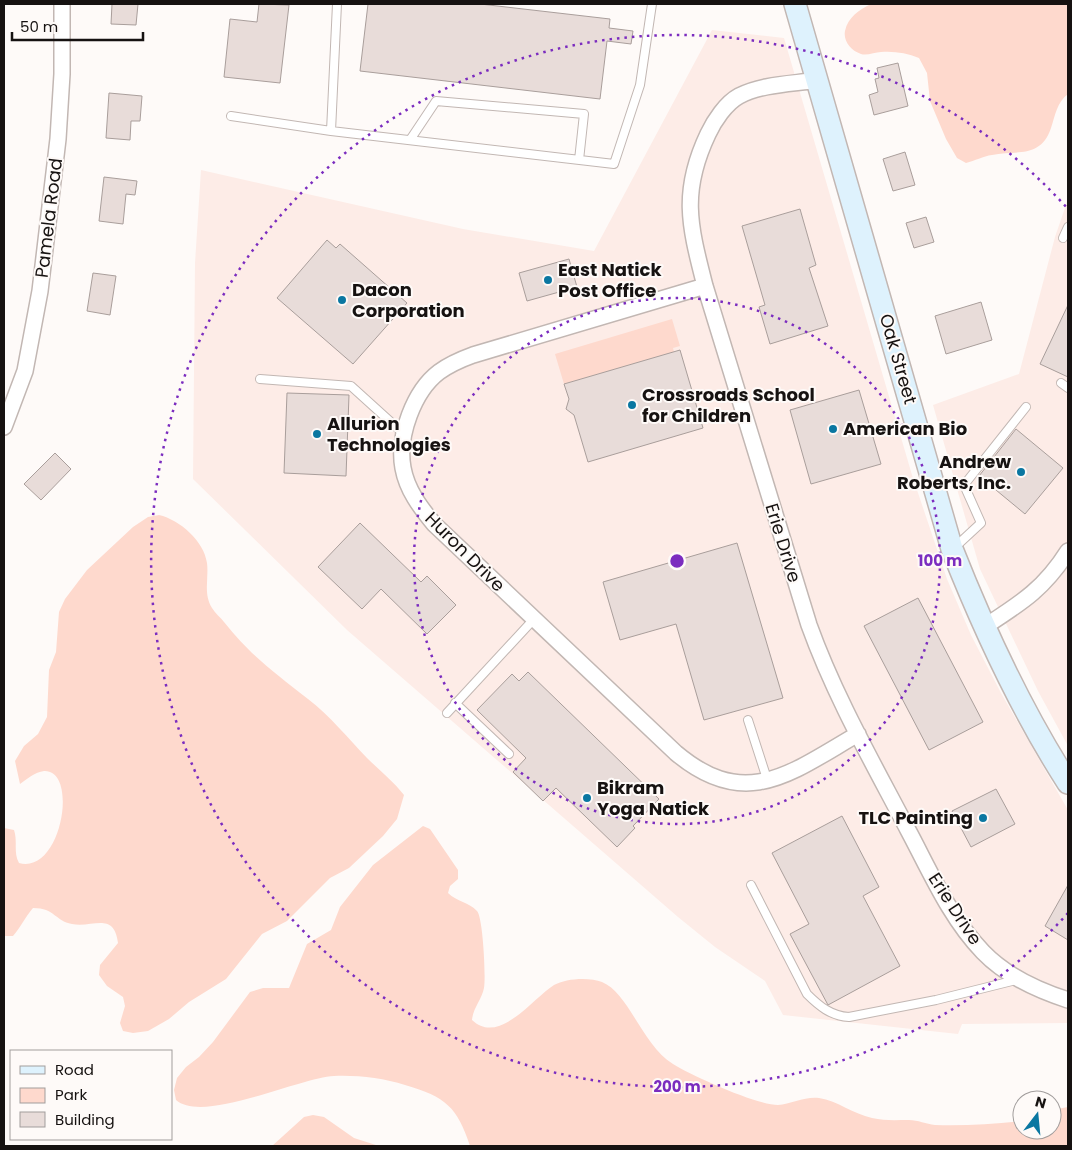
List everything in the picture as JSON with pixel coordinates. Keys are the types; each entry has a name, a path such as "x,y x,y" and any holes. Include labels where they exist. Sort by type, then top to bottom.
{"main road":[{"name":"Oak Street","path":"795,4 952,549 984,627 1041,738 1068,783"}],"street":[{"name":"Pamela Road","path":"4,427 25,371 40,291 61,108 62,4"},
{"name":"Erie Drive","path":"818,80 774,86 741,95 728,106 710,130 695,167 689,202 691,229 705,286 809,625 825,667 858,734 953,911 983,952 1018,979 1042,991 1068,1000"},
{"name":"Huron Drive","path":"705,286 457,361 439,372 426,385 417,400 404,434 401,452 402,468 407,484 424,513 534,619 686,761 716,778 743,784 768,782 799,768 858,734"},
{"path":"984,627 1038,590 1049,579 1068,551"}],"lane":[{"path":"330,131 337,4"},
{"path":"231,116 330,131 614,164 640,85 652,4"},
{"path":"410,140 436,101 584,114 579,160"},
{"path":"1063,238 1068,227"},
{"path":"260,379 351,386 404,434"},
{"path":"1060,383 1068,388"},
{"path":"952,549 981,523 964,485 1026,407"},
{"path":"447,713 534,619"},
{"path":"456,704 509,754"},
{"path":"748,720 768,782"},
{"path":"751,886 807,994 821,1008 836,1015 849,1017 936,1000 1018,979"}],"shaded area":[{"path":"712,30 784,38 912,475 947,579 971,635 1001,693 1068,810 1068,1023 962,1024 958,1034 783,1015 765,981 715,947 678,917 347,630 193,479 195,263 201,170 463,229 594,251"},
{"path":"1068,199 1068,746 1038,691 980,569 933,405 1019,374 1055,237"}],"green space":[{"path":"871,4 1068,4 1068,94 1059,105 1047,138 1041,145 1026,151 989,156 966,163 957,158 946,139 930,101 927,73 919,58 896,52 866,55 854,51 848,45 845,38 846,26 858,11"},
{"path":"672,319 680,346 673,348 674,352 564,384 555,354"},
{"path":"159,515 183,527 196,539 205,555 207,563 209,603 234,634 264,664 308,699 339,727 404,795 397,819 383,836 349,868 330,878 287,921 262,934 226,979 189,1002 169,1019 148,1031 133,1033 123,1031 120,1023 125,1006 123,997 107,986 99,975 100,965 118,943 116,933 112,927 101,923 72,924 51,912 33,908 13,936 4,936 4,828 14,830 16,855 19,863 34,862 46,853 55,839 61,821 63,802 61,786 55,775 44,771 34,774 20,784 15,761 24,746 38,734 47,717 49,670 56,652 59,612 65,599 87,570 133,527 148,517"},
{"path":"423,826 430,829 458,870 458,879 450,886 448,893 474,908 477,911 481,924 485,982 472,1020 482,1026 493,1027 504,1024 559,983 578,979 597,980 612,988 653,1045 673,1064 709,1082 755,1100 778,1105 809,1098 819,1098 872,1118 912,1120 935,1125 1012,1122 1012,1140 1062,1140 1062,1108 1068,1107 1068,1146 470,1146 455,1113 440,1099 419,1089 397,1083 352,1076 334,1076 318,1079 252,1098 207,1107 189,1106 176,1100 174,1090 177,1078 213,1042 250,992 263,988 289,988 307,944 331,930 340,907 373,865"},
{"path":"313,1115 324,1117 354,1138 379,1146 272,1146 304,1117"}],"building":[{"path":"112,4 138,4 136,25 111,24"},
{"path":"259,4 289,5 280,83 224,77 230,19 257,22"},
{"path":"368,4 480,4 610,19 609,28 633,31 631,44 607,41 600,99 360,71"},
{"path":"898,63 908,106 874,115 869,95 878,92 875,79 879,78 877,68"},
{"path":"109,93 142,96 140,121 131,121 130,140 106,138"},
{"path":"905,152 915,185 893,191 883,159"},
{"path":"104,177 137,181 135,195 126,194 123,224 99,221"},
{"path":"800,209 816,265 809,268 828,326 770,344 759,307 765,305 742,226"},
{"path":"926,217 934,242 914,248 906,223"},
{"name":"Dacon Corporation","path":"327,240 336,248 340,244 407,303 353,364 277,298"},
{"name":"East Natick Post Office","path":"569,259 577,287 527,301 519,273"},
{"path":"93,273 116,276 110,315 87,311"},
{"path":"981,302 992,340 946,354 935,316"},
{"path":"1068,305 1068,377 1040,364"},
{"name":"Crossroads School for Children","path":"680,350 703,428 588,462 574,415 566,409 569,399 564,384"},
{"name":"American Bio","path":"859,390 881,464 811,484 790,410"},
{"name":"Allurion Technologies","path":"287,393 349,395 346,476 284,473"},
{"name":"Andrew Roberts, Inc.","path":"1016,429 1063,468 1025,514 979,476"},
{"path":"55,453 71,469 41,500 24,484"},
{"path":"360,523 421,582 427,576 456,605 427,634 381,589 362,609 318,567"},
{"path":"737,543 783,698 704,720 676,624 620,640 603,582"},
{"path":"918,598 983,722 929,750 864,626"},
{"path":"528,672 659,799 633,826 635,828 617,847 556,788 543,801 513,772 526,758 477,710 512,674 519,681"},
{"name":"TLC Painting","path":"996,789 1015,824 971,847 952,811"},
{"path":"842,816 879,887 863,896 900,966 828,1005 790,934 809,924 772,853"},
{"path":"1068,885 1068,940 1045,926"}],"place":[{"name":"East Natick Post Office","path":"548,280"},
{"name":"Dacon Corporation","path":"342,300"},
{"name":"Crossroads School for Children","path":"632,405"},
{"name":"American Bio","path":"833,429"},
{"name":"Allurion Technologies","path":"317,434"},
{"name":"Andrew Roberts, Inc.","path":"1021,472"},
{"name":"Bikram Yoga Natick","path":"587,798"},
{"name":"TLC Painting","path":"983,818"}]}
